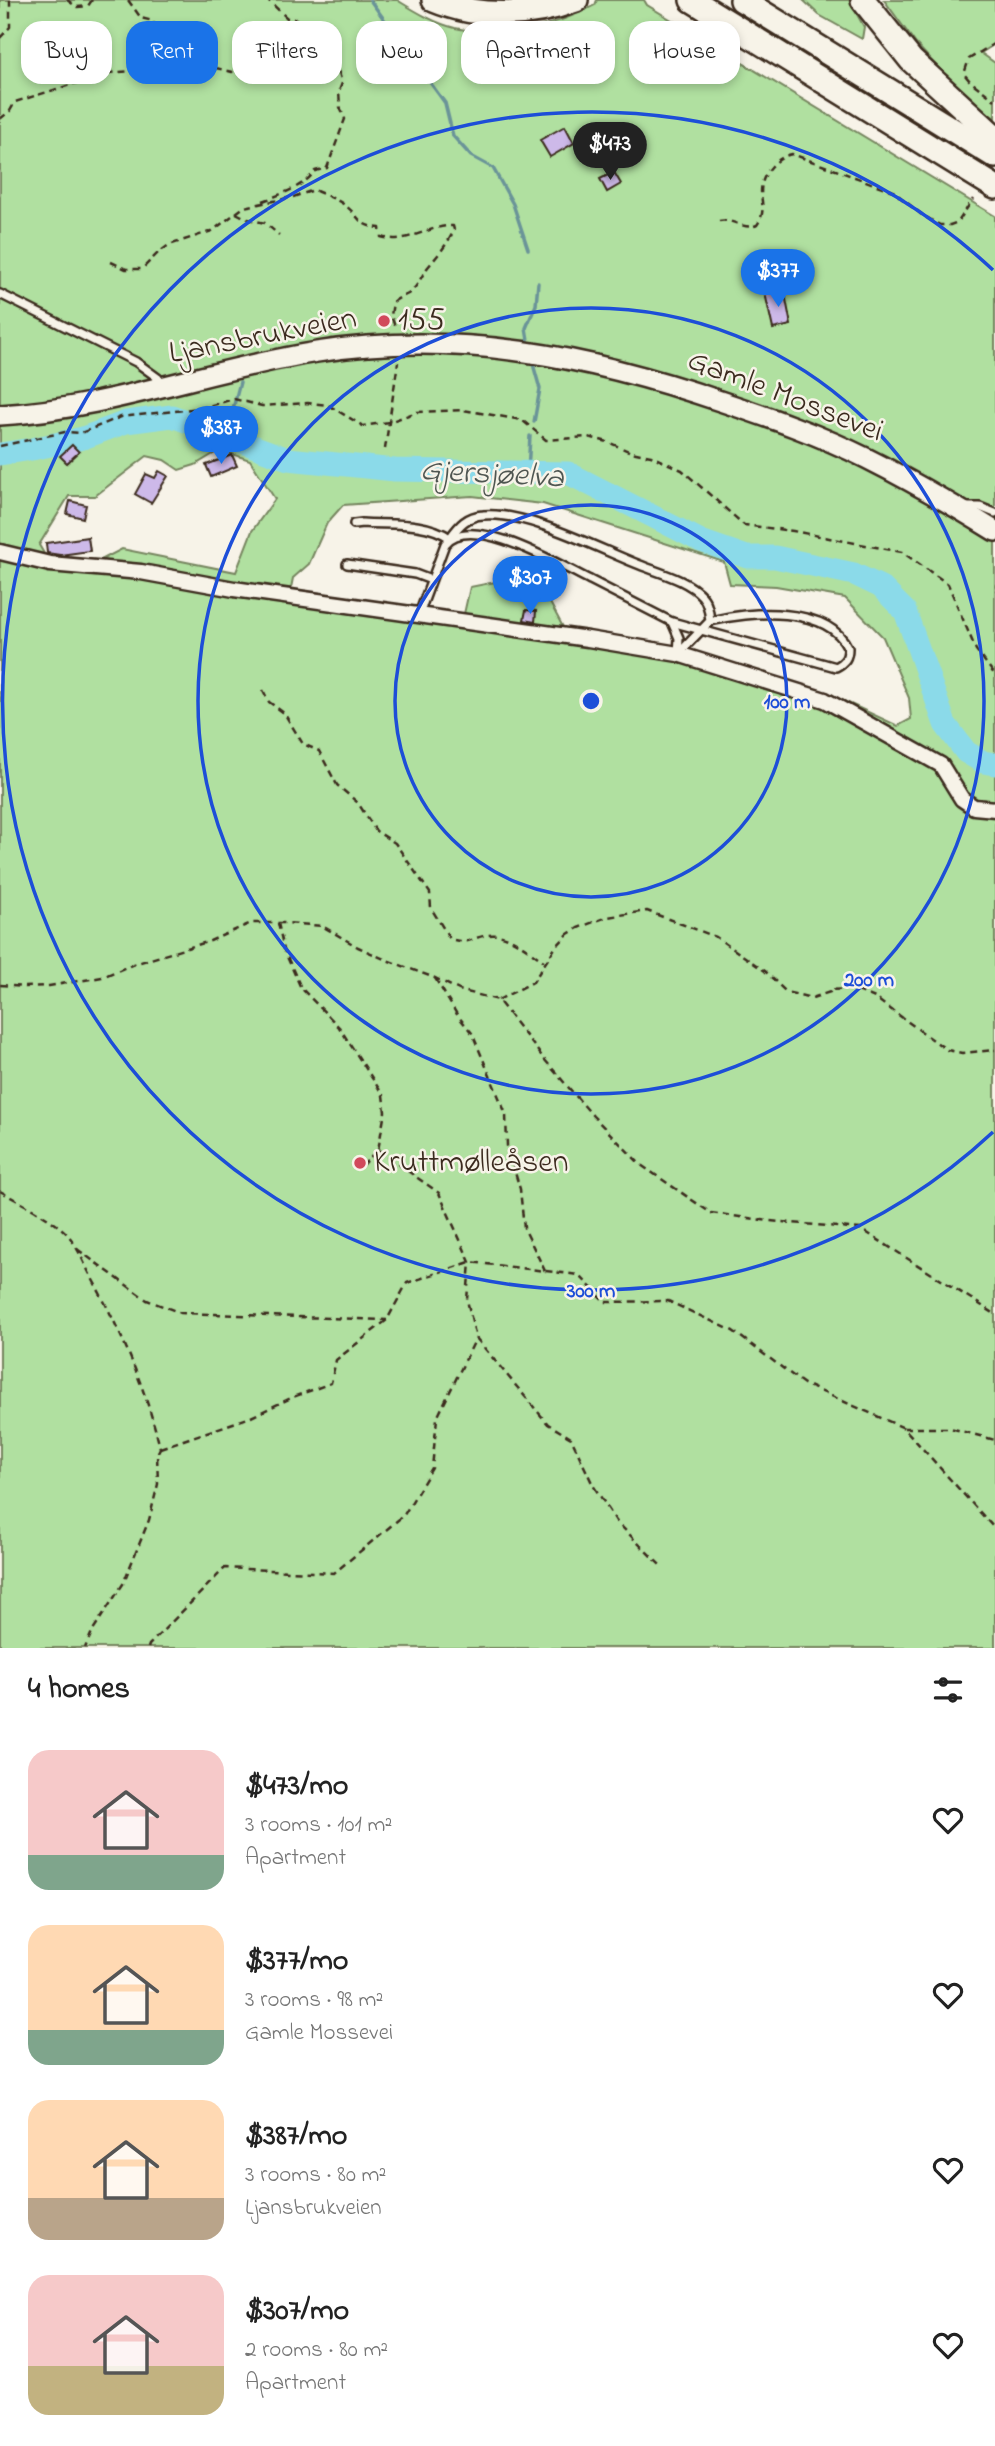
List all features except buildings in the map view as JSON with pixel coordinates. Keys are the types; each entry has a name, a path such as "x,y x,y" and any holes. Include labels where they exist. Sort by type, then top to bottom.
{"highway":[{"path":"434,0 468,10 498,14 537,11 576,0"},
{"path":"692,0 995,187"},
{"path":"742,0 995,156"},
{"path":"863,0 911,60 995,137"}],"main road":[{"name":"Ljansbrukveien","path":"0,415 56,410 315,352 401,344 474,345 540,354"},
{"name":"Gamle Mossevei","path":"540,354 638,375 791,426 864,457 995,531"}],"street":[{"path":"0,552 50,564 141,572 234,589 678,654 825,700 941,765 962,799 974,807 995,809"}],"lane":[{"path":"0,293 136,362 158,378 163,386"},
{"path":"958,508 973,506 995,513"},
{"path":"419,615 445,544 460,524 470,518 484,515 522,520 553,529 678,581 704,597 710,621"},
{"path":"354,524 420,527 437,530 450,538 466,534 480,535 522,546 672,622 702,630 836,667 844,663 848,648 837,632 821,624 787,614 761,612 710,621 702,630 678,654"},
{"path":"347,564 415,574 431,580"},
{"path":"672,622 679,638 678,654"}],"path":[{"path":"0,38 9,27 10,0"},
{"path":"67,0 76,7 88,6 92,0"},
{"path":"128,0 141,18 153,21"},
{"path":"268,0 286,18 297,21"},
{"path":"995,43 969,59 964,74 995,100"},
{"path":"0,119 10,111 15,102 109,72 126,71"},
{"path":"111,262 126,269 142,269 169,245 212,231 244,207 292,190 315,171 327,168 345,119 340,107 339,91 342,84"},
{"path":"719,221 729,220 749,227 757,225 761,218 762,179 778,160 792,154 893,191 922,215 940,225 958,222 973,200"},
{"path":"257,203 293,197 314,190 350,209 355,218 366,226 380,228 381,237 386,239 394,240 444,227 454,228 438,258 419,282 408,294 393,302 391,316 401,344 384,449"},
{"path":"236,213 265,223 279,235"},
{"path":"0,446 65,432 82,433 121,417 201,408 217,401 237,399 262,406 308,403 328,405 363,426 389,422 417,411 463,410 522,420 547,440 588,437 651,456 682,470 744,524 902,552 948,584 976,650 995,675"},
{"path":"263,690 269,702 284,713 303,744 319,751 337,785 358,803 376,831 395,843 430,893 430,908 450,939 465,943 489,935 509,938 544,961"},
{"path":"0,985 49,986 102,977 134,964 210,941 251,923 278,923 322,926 358,947 459,990 498,999 533,982 544,961 568,934 578,928 607,917 648,911 716,937 747,957 786,992 812,998 830,990 853,989 875,998 947,1050 995,1050"},
{"path":"278,923 284,950 301,988 339,1027 383,1096 385,1112 378,1150 363,1165"},
{"path":"435,978 458,1016 472,1033 506,1114 507,1146 520,1189 524,1228 545,1272"},
{"path":"498,999 552,1069 622,1146 641,1165 711,1213 770,1222 861,1229 995,1314"},
{"path":"378,1150 439,1193 470,1262 467,1300 476,1338 548,1424 571,1438 593,1485 616,1521 660,1565"},
{"path":"0,1191 31,1208 67,1234 76,1248 114,1320 151,1410 160,1448 158,1484 149,1520 123,1584 93,1629 85,1648"},
{"path":"76,1248 147,1300 181,1313 387,1321"},
{"path":"160,1448 251,1417 292,1397 331,1383 336,1360 387,1321 407,1283 470,1262 579,1276 605,1302 668,1301 733,1331 804,1384 904,1428 950,1428 995,1440"},
{"path":"148,1648 225,1568 334,1573 404,1515 432,1468 437,1418 476,1338"},
{"path":"904,1428 995,1529"}],"green space":[{"path":"0,0 397,0 436,21 356,21 356,84 447,84 447,26 461,29 461,84 615,84 615,21 559,21 595,5 597,0 644,0 647,5 673,21 629,21 629,84 740,84 740,61 995,216 995,1648 0,1648","holes":["220,450 250,460 275,499 252,531 236,572 122,549 101,560 46,557 39,545 69,496 95,496 147,456 164,460 179,470 195,465","472,496 543,504 724,562 730,584 776,586 845,598 883,637 909,698 911,719 898,726 831,695 679,650 564,629 547,597 505,580 470,587 464,614 290,593 293,578 309,564 327,523 343,505"]},
{"path":"803,0 849,0 864,27 862,39 819,15"},
{"path":"884,0 995,0 995,44 981,53 995,63 995,118 969,101 916,44"}],"waterway":[{"path":"370,0 445,103 453,136 471,156 493,168 513,204 528,249"},
{"path":"528,340 526,328 536,305 538,283"},
{"path":"533,364 540,389 534,422"},
{"path":"226,436 240,382"},
{"name":"Gjersjøelva","path":"0,454 83,438 126,422 172,416 288,459 395,470 568,473 701,541 747,557 775,557 854,574 881,587 905,611 945,724 966,752 983,762 995,764"},
{"path":"528,472 530,436"}],"place":[{"name":"155","path":"384,321"},
{"name":"Kruttmølleåsen","path":"360,1163"}]}
